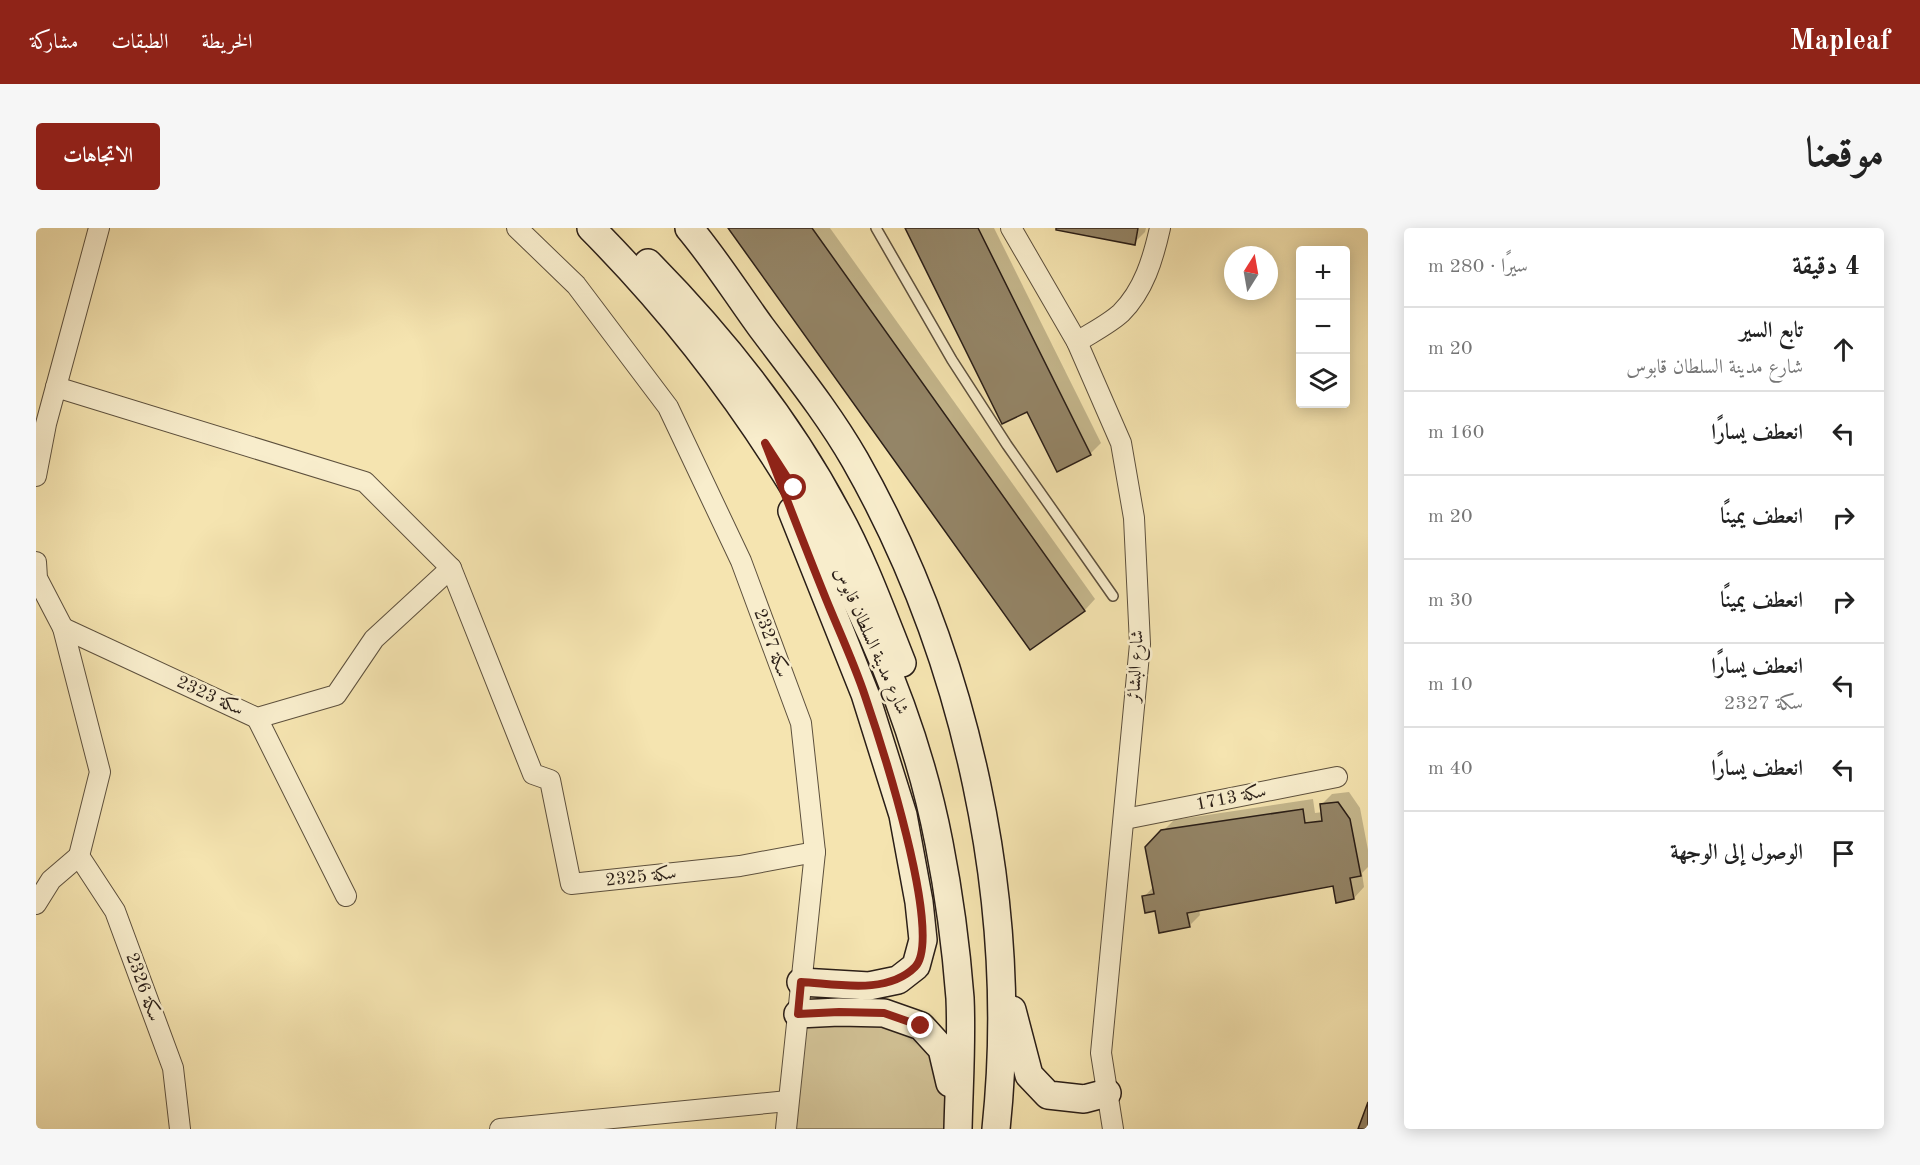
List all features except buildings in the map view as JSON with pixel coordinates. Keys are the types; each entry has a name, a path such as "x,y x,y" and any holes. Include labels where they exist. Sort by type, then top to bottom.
{"main road":[{"name":"شارع مدينة السلطان قابوس","path":"591,228 659,301 714,370 765,443 794,488 844,576 896,692 912,736 939,842 954,935 960,998 961,1041 957,1129"},
{"path":"614,228 692,308 777,415 837,513 872,588 903,666 927,743 940,801 939,842"},
{"path":"689,228 811,393 854,459 896,538 945,660 974,775 1000,933 1001,1087 996,1129"},
{"path":"765,443 865,694 903,815 919,902 923,940 916,966 898,980 869,986 801,982"},
{"path":"1002,966 1029,1074 1048,1095 1084,1099 1107,1093"},
{"path":"798,1014 884,1013 921,1026 942,1049 957,1129"}],"street":[{"path":"36,476 46,424 99,228"},
{"name":"سكة 2327","path":"517,228 576,285 668,407 741,561 801,723 815,852 786,1129"},
{"name":"شارع البشائر","path":"1011,228 1077,342 1121,443 1134,518 1140,644 1101,1053 1113,1129"},
{"path":"1077,342 1120,314 1139,292 1154,255 1160,228"},
{"path":"56,387 365,482 451,568"},
{"path":"36,562 38,578 63,628 100,772 79,856 51,880 36,904"},
{"name":"سكة 2325","path":"451,568 533,774 550,780 571,884 740,866 815,852"},
{"name":"سكة 2323","path":"63,628 257,717 336,695 374,639 451,568"},
{"path":"257,717 346,896"},
{"name":"سكة 1713","path":"1125,819 1337,777"},
{"name":"سكة 2326","path":"79,856 115,911 173,1068 180,1129"},
{"path":"500,1129 788,1101"}],"lane":[{"path":"876,228 982,408 1113,596"}],"shaded area":[{"path":"883,1015 940,1051 952,1129 789,1129 800,1017"}],"route":[{"path":"794,488 765,443 865,694 903,815 919,902 923,940 916,966 898,980 869,986 801,982 798,1014 884,1013 921,1026"}]}
